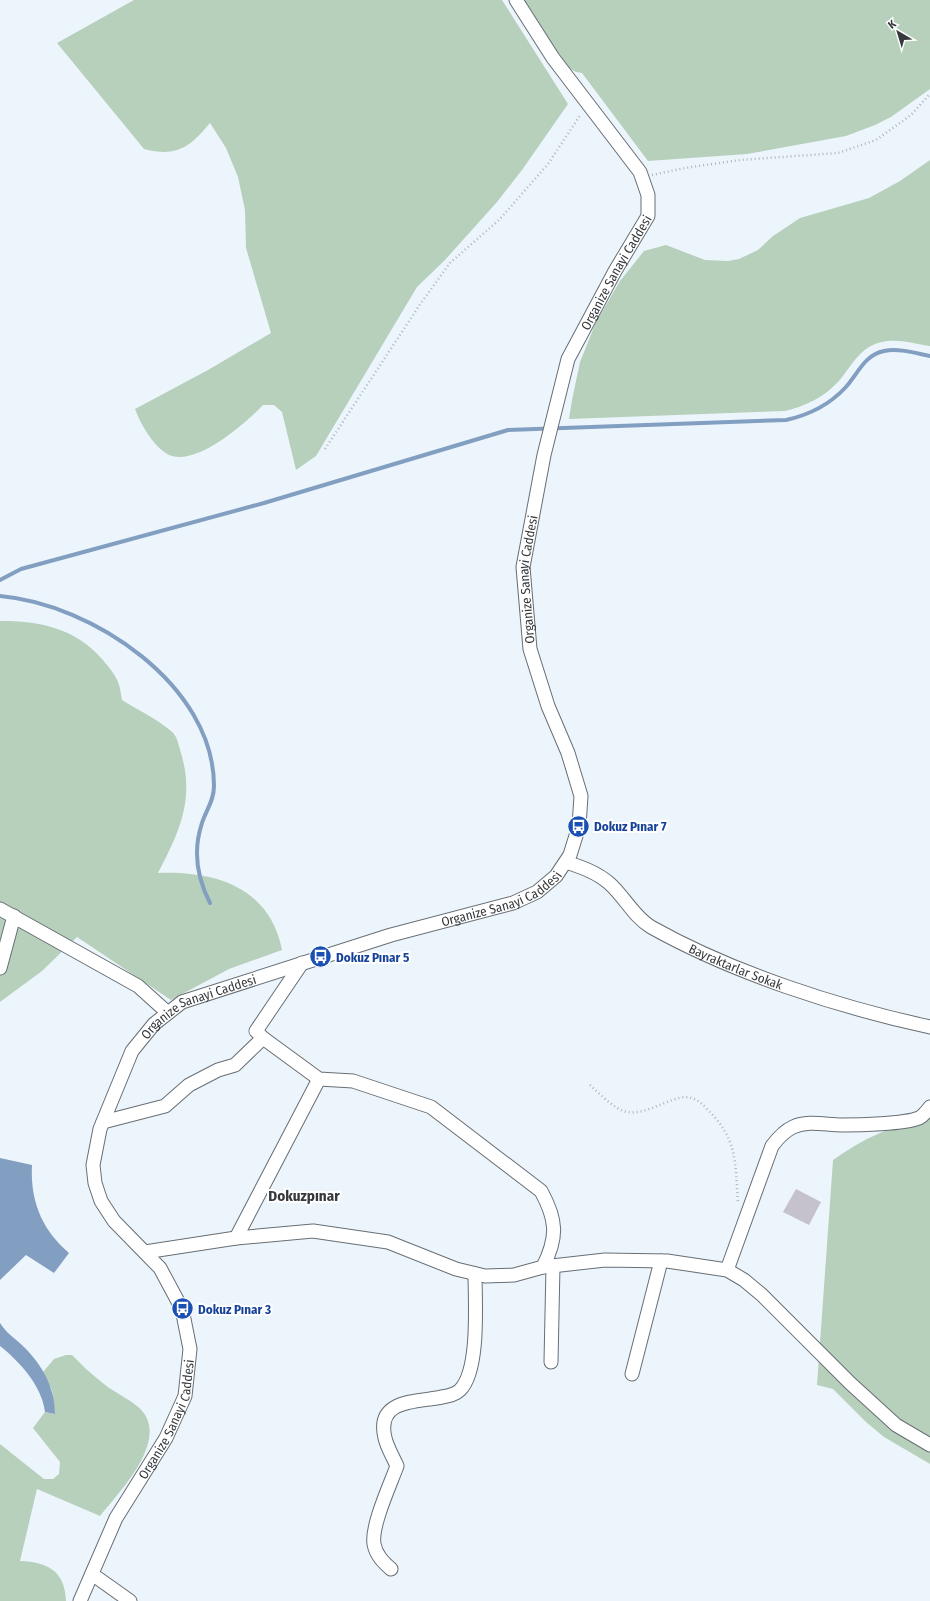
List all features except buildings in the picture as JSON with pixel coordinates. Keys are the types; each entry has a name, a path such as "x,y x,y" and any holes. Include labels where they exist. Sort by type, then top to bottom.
{"street":[{"name":"Organize Sanayi Caddesi","path":"80,1601 116,1518 166,1438 185,1396 190,1350 182,1309 160,1268 114,1221 101,1200 95,1183 93,1165 103,1122 132,1051 154,1024 182,1002 391,935 513,903 537,892 556,876 566,862 579,826 581,796 568,753 548,706 530,649 523,567 544,455 568,359 614,271 648,216 648,195 640,172 553,58 516,0"},
{"name":"Bayraktarlar Sokak","path":"566,862 589,870 609,883 646,924 687,947 815,995 900,1020 930,1027"},
{"path":"0,909 138,986 168,1013"},
{"path":"0,968 14,916"},
{"path":"302,963 256,1031 262,1038 319,1079 353,1081 431,1108 541,1191 551,1209 555,1228 548,1266 551,1362"},
{"path":"103,1122 165,1106 189,1085 218,1070 234,1065 262,1038"},
{"path":"236,1238 319,1079"},
{"path":"727,1270 772,1146 781,1135 792,1127 805,1123 864,1124 913,1119 923,1115 930,1107"},
{"path":"145,1252 236,1238 313,1231 388,1242 456,1269 485,1276 514,1275 548,1266 605,1260 661,1261 727,1270 744,1280 762,1295 850,1383 896,1425 930,1446"},
{"path":"632,1374 661,1261"},
{"path":"391,1569 383,1562 374,1544 376,1523 397,1466 385,1440 385,1417 396,1405 454,1395 464,1384 470,1370 474,1343 475,1274"},
{"path":"92,1574 130,1601"}],"path":[{"path":"642,178 685,168 740,160 838,153 876,140 911,115 930,94"},
{"path":"325,449 421,303 450,263 500,218 548,164 588,104"},
{"path":"590,1084 605,1100 624,1111 634,1112 643,1110 686,1097 701,1102 721,1122 730,1140 734,1160 738,1204"}],"green space":[{"path":"134,0 502,0 568,104 522,170 497,202 445,260 417,287 316,456 296,470 282,412 274,405 263,405 245,422 221,440 195,454 183,457 172,456 154,443 135,409 208,370 271,333 246,248 245,210 238,177 226,148 210,123 196,138 182,148 166,152 144,149 57,43"},
{"path":"524,0 930,0 930,89 891,117 846,136 747,154 648,161 582,73 576,72 567,67"},
{"path":"930,160 930,346 894,341 874,344 867,348 857,358 838,382 827,392 807,404 785,411 569,419 580,362 596,322 620,281 644,251 666,245 705,260 728,261 739,259 758,250 773,236 800,218 869,198 900,181"},
{"path":"0,621 15,621 56,628 80,640 92,648 113,673 119,684 122,700 154,719 173,733 179,744 185,770 185,801 183,815 178,830 158,873 200,875 237,887 253,897 266,911 276,929 282,950 229,969 171,1000 77,937 42,971 0,1002"},
{"path":"930,1118 930,1464 884,1437 866,1422 833,1389 817,1385 833,1160 855,1145 879,1133 904,1124"},
{"path":"66,1355 72,1355 100,1381 137,1406 147,1418 150,1432 147,1447 140,1463 130,1478 100,1516 37,1489 20,1561 39,1563 53,1570 62,1582 66,1601 0,1601 0,1444 44,1479 53,1479 59,1474 60,1462 33,1428 45,1412 55,1414 52,1390 43,1372 54,1359"}],"water":[{"path":"0,1158 32,1165 33,1191 40,1214 52,1235 69,1253 54,1273 26,1255 0,1280"},
{"path":"0,1323 8,1333 31,1354 47,1378 53,1395 55,1414 45,1412 40,1393 29,1375 15,1359 0,1346"}],"waterway":[{"path":"0,580 21,569 264,503 508,430 786,420 811,412 839,394 850,383 866,361 877,353 895,350 930,356"},
{"path":"0,596 36,602 72,615 108,633 142,656 171,684 194,715 209,749 214,786 211,801 199,833 197,854 199,874 210,903"}],"place":[{"name":"Dokuz Pınar 7","path":"579,826"},
{"name":"Dokuz Pınar 5","path":"321,957"},
{"name":"Dokuz Pınar 3","path":"182,1309"}],"district":[{"name":"Dokuzpınar","path":"304,1196"}]}
